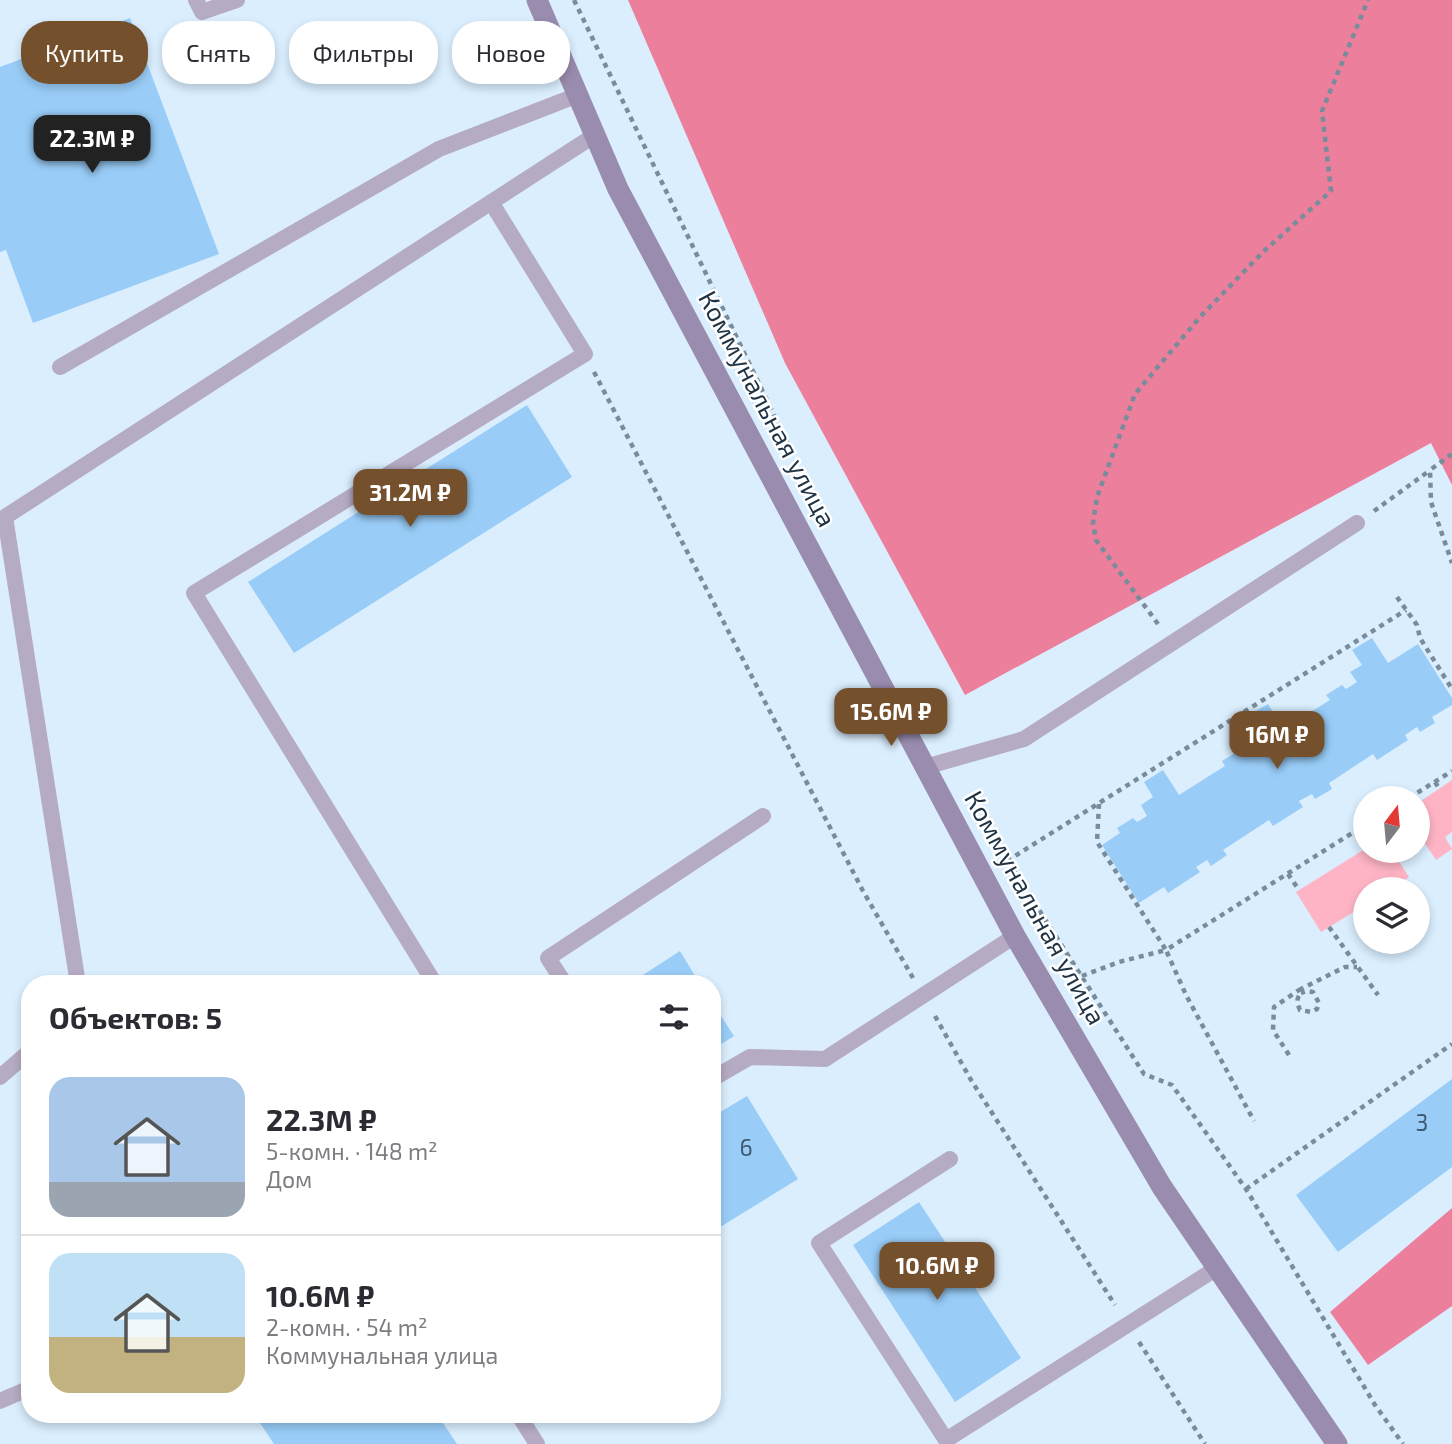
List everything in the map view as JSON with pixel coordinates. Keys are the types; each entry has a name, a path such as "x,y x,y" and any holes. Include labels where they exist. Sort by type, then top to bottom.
{"street":[{"name":"Коммунальная улица","path":"537,0 624,201 1015,936 1162,1187 1337,1444"}],"lane":[{"path":"197,0 202,12 237,0"},
{"path":"60,368 439,149 578,95"},
{"path":"77,975 5,517 595,135"},
{"path":"429,975 194,593 585,354 491,202"},
{"path":"925,767 1024,739 1357,523"},
{"path":"559,975 548,958 763,816"},
{"path":"721,1074 750,1057 825,1059 1015,936"},
{"path":"0,1077 21,1059"},
{"path":"950,1159 819,1243 946,1440 1217,1268"},
{"path":"0,1401 21,1392"},
{"path":"524,1423 537,1444"}],"path":[{"path":"574,0 807,484"},
{"path":"1172,643 1096,540 1093,523 1097,496 1135,394 1200,317 1263,252 1331,191 1322,111 1368,0"},
{"path":"585,354 863,891 971,1080 1205,1444"},
{"path":"1357,523 1452,454"},
{"path":"1430,470 1431,502 1452,563"},
{"path":"1397,597 1417,625 1420,638 1452,689"},
{"path":"1007,860 1406,610"},
{"path":"1428,786 1452,771"},
{"path":"1435,782 1439,788"},
{"path":"1099,803 1097,842 1166,950 1186,995 1254,1121"},
{"path":"1082,976 1119,962 1166,950 1353,833"},
{"path":"1001,850 1144,1074 1172,1085 1246,1189 1375,1405 1403,1444"},
{"path":"1288,874 1299,890"},
{"path":"1329,928 1378,995"},
{"path":"1289,1055 1273,1030 1274,1007 1345,967 1357,967"},
{"path":"1307,990 1318,996 1317,1009 1312,1012 1300,1010 1297,1004 1300,992 1307,990"},
{"path":"1246,1189 1452,1044"}],"shaded area":[{"path":"628,0 1452,0 1452,485 1431,443 965,695 785,363"},
{"path":"1452,780 1452,832 1445,837 1452,849 1436,860 1430,851 1430,795"},
{"path":"1353,856 1353,863 1400,863 1409,877 1353,877 1353,912 1321,932 1296,892"},
{"path":"1452,1208 1452,1306 1368,1365 1330,1312"}],"building":[{"path":"21,59 21,84 148,84 148,66 219,254 33,323 6,250 0,252 0,67"},
{"path":"527,405 572,477 294,653 248,582"},
{"path":"1372,638 1388,663 1418,644 1452,698 1452,705 1432,717 1435,723 1420,732 1417,727 1405,735 1408,740 1377,760 1373,754 1329,783 1332,789 1315,799 1312,794 1299,801 1303,807 1273,826 1269,820 1223,850 1227,855 1211,866 1207,860 1196,867 1200,872 1168,893 1164,887 1139,903 1102,845 1120,833 1117,828 1133,818 1137,822 1147,816 1141,805 1153,797 1144,782 1163,770 1179,795 1225,766 1222,761 1238,751 1242,756 1252,749 1246,738 1259,731 1249,715 1268,704 1284,729 1330,700 1326,695 1342,685 1346,689 1357,682 1350,672 1362,665 1352,650"},
{"path":"680,951 695,975 643,975"},
{"path":"721,1016 734,1036 721,1044"},
{"path":"1452,1079 1452,1167 1338,1252 1296,1195"},
{"path":"747,1096 798,1179 721,1226 721,1112"},
{"path":"919,1202 1021,1358 955,1402 853,1245"},
{"path":"260,1423 443,1423 457,1444 274,1444"}]}
